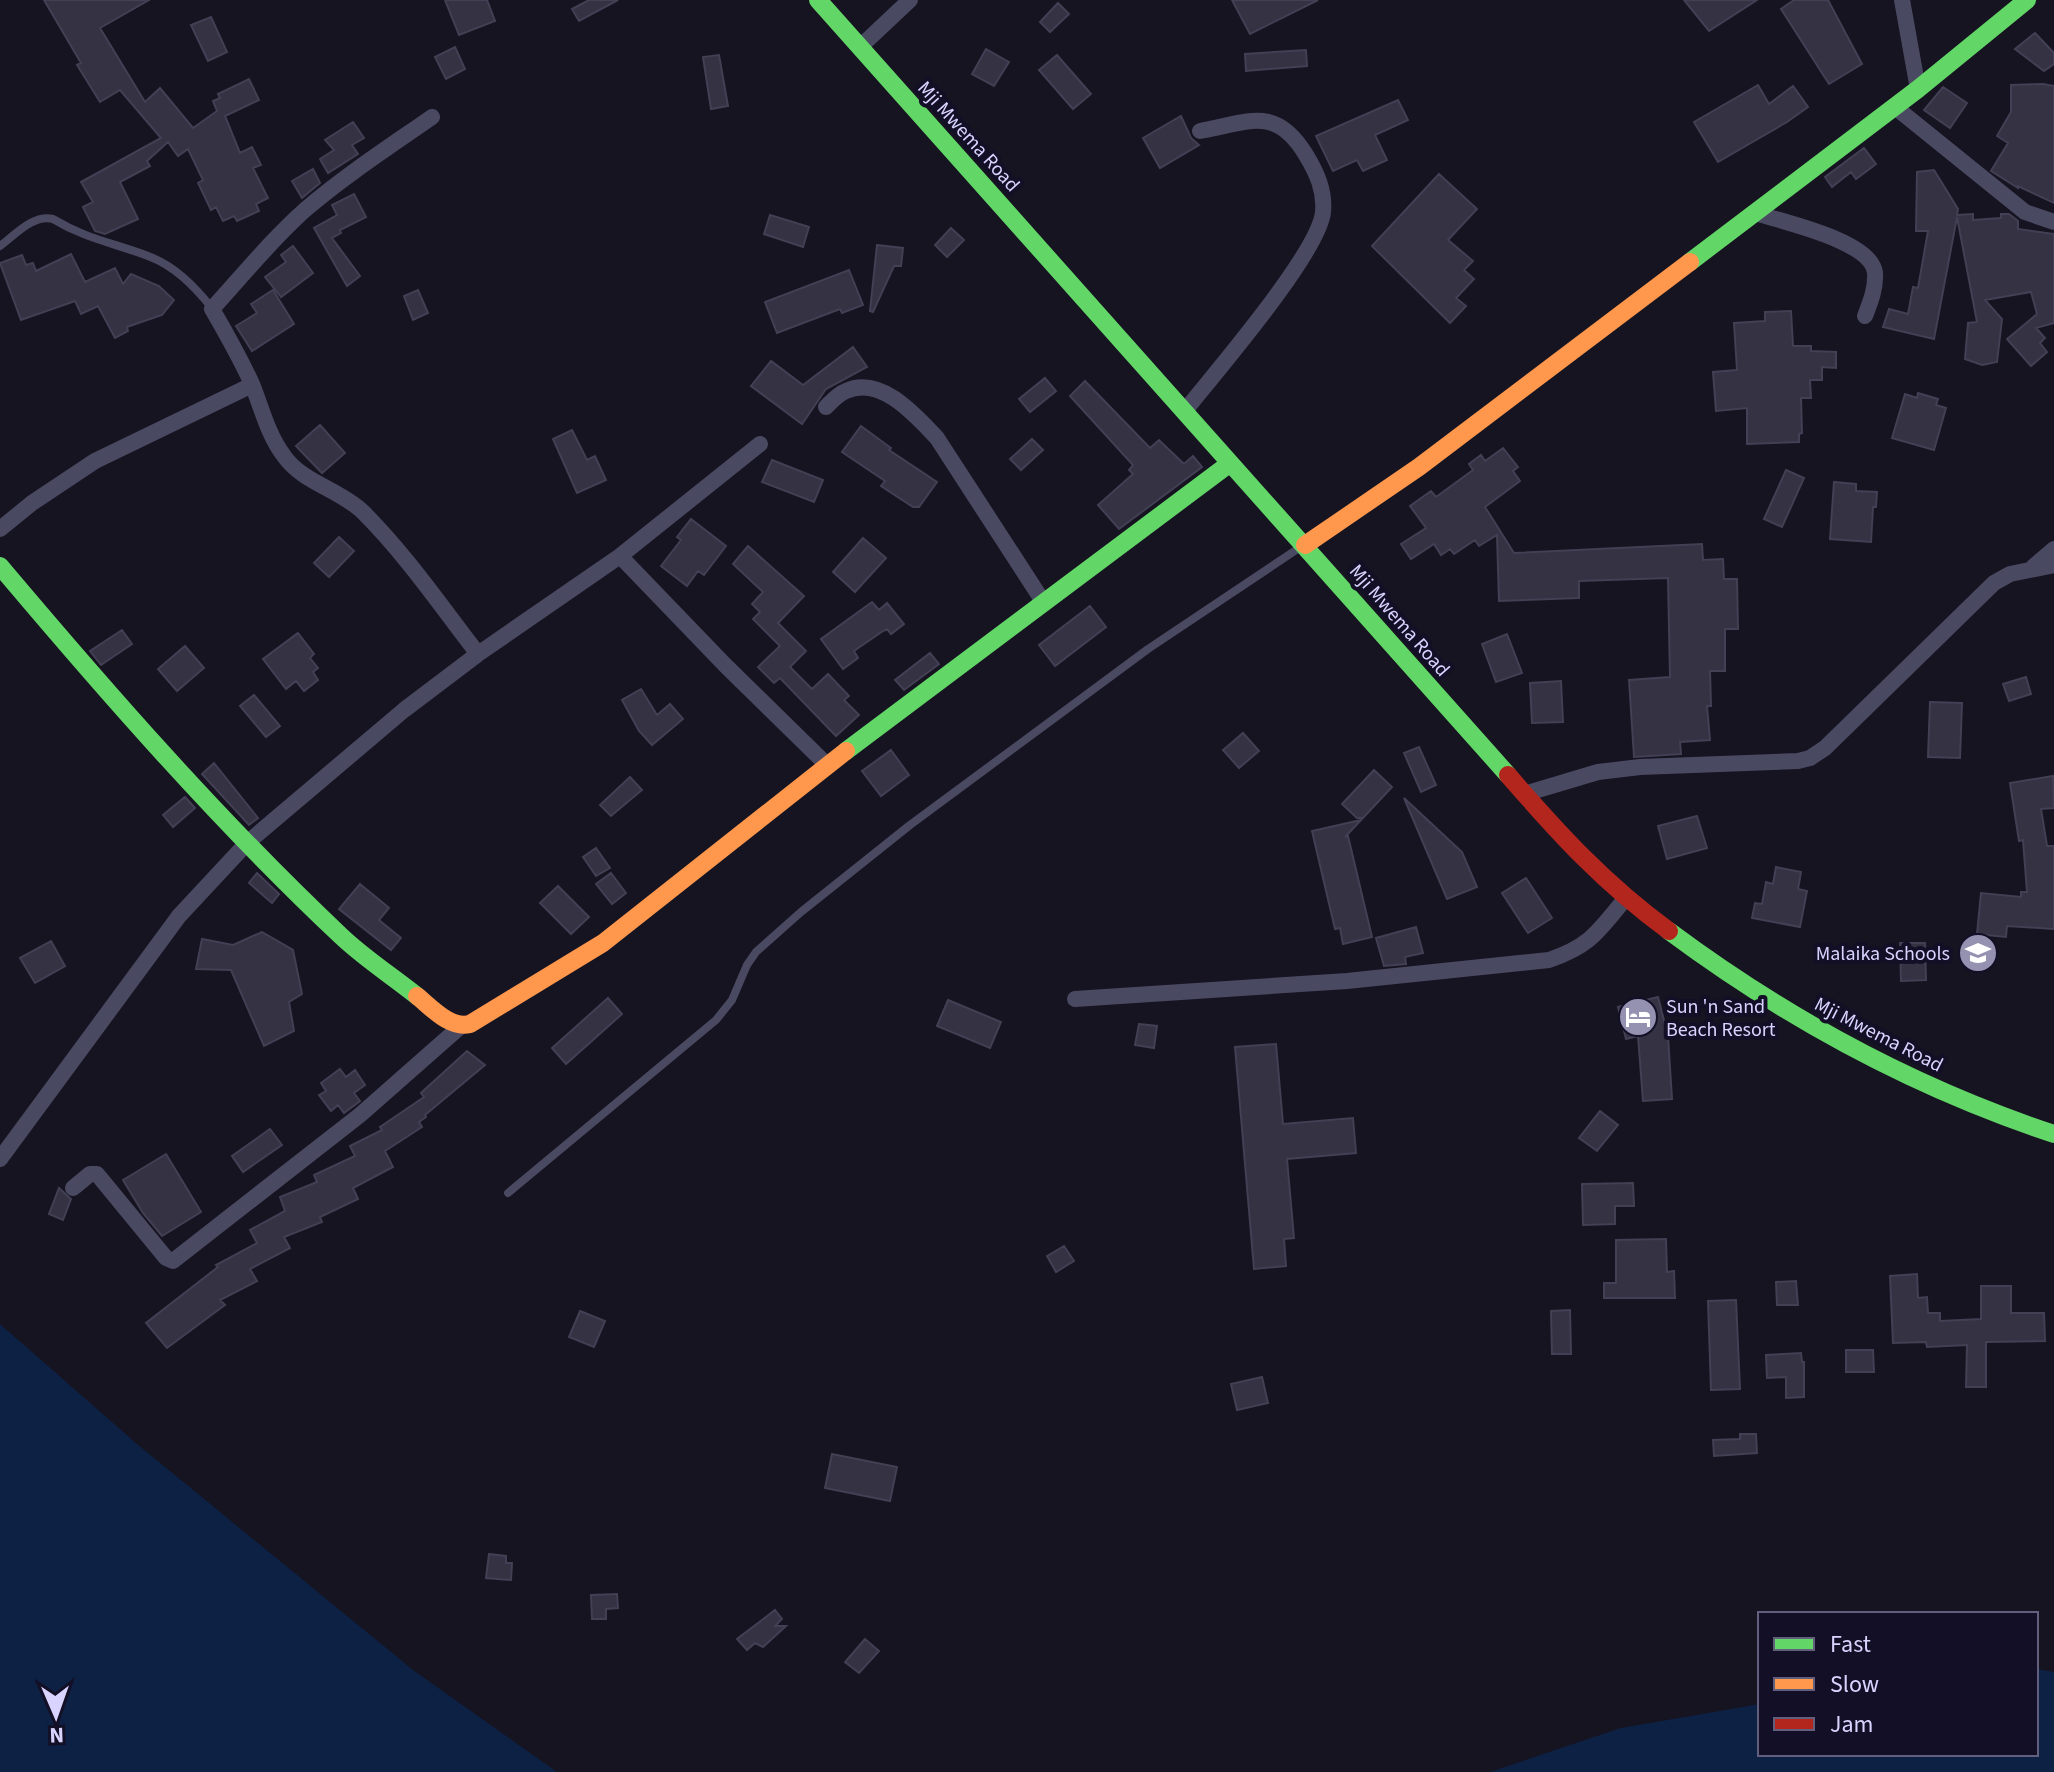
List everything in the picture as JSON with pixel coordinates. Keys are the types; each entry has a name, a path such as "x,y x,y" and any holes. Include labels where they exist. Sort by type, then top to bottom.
{"street":[{"name":"Mji Mwema Road","path":"818,0 1574,850 1625,899 1725,973 1832,1039 2005,1118 2054,1134"},
{"path":"860,47 910,0"},
{"path":"1902,0 1918,89"},
{"path":"1305,545 1419,467 1895,107 2027,0"},
{"path":"1895,107 2025,212 2054,222"},
{"path":"432,117 351,173 305,210 272,241 212,309 252,385 272,437 294,470 335,491 361,511 410,567 478,654"},
{"path":"1184,412 1298,264 1323,216 1324,197 1318,176 1304,152 1282,125 1255,121 1200,131"},
{"path":"1755,213 1846,243 1862,252 1872,263 1875,273 1874,293 1865,316"},
{"path":"0,529 32,503 95,461 252,385"},
{"path":"826,407 840,393 867,387 897,400 937,438 1044,603"},
{"path":"0,1159 179,916 247,843 404,710 478,654 620,556 760,444"},
{"path":"73,1188 90,1174 97,1174 166,1258 173,1261 360,1115 461,1026 470,1024 603,943 827,765 1229,464"},
{"path":"2032,568 2054,549"},
{"path":"620,556 827,765"},
{"path":"1524,794 1598,772 1810,758 1825,748 1994,583 2010,574 2054,565"},
{"path":"0,566 95,679 247,843 343,938 444,1018 461,1026"},
{"path":"1075,999 1347,981 1549,960 1577,950 1596,935 1625,899"}],"lane":[{"path":"0,246 36,220 45,217 53,219 69,229 149,256 167,266 192,284 212,309"},
{"path":"508,1193 716,1020 732,1000 756,952 801,912 910,825 1148,649 1305,545"}],"water":[{"path":"0,1324 137,1444 413,1670 557,1772 0,1772"},
{"path":"2038,1669 2054,1672 2054,1772 1490,1772 1621,1728 1758,1704 1758,1756 2038,1756"}],"building":[{"path":"44,0 149,0 100,28 145,102 160,88 193,128 217,111 213,101 220,98 218,94 249,79 259,100 225,116 240,153 252,147 261,165 253,168 268,198 256,204 259,211 237,221 234,216 223,221 216,207 211,210 198,183 203,180 188,149 178,156 168,142 147,161 150,166 120,182 138,219 105,234 95,231 83,207 93,202 81,182 161,138 120,90 100,102"},
{"path":"445,0 487,0 495,21 459,35"},
{"path":"589,0 618,0 579,21 572,9"},
{"path":"1232,0 1318,0 1250,34"},
{"path":"1684,0 1757,0 1709,31"},
{"path":"1794,0 1828,0 1862,64 1829,84 1781,9"},
{"path":"1058,3 1069,14 1050,32 1040,22"},
{"path":"211,17 227,52 208,61 191,25"},
{"path":"2035,33 2054,53 2054,64 2044,71 2015,49"},
{"path":"455,47 465,69 446,79 435,57"},
{"path":"986,49 1009,62 994,86 972,74"},
{"path":"1306,50 1307,66 1246,71 1245,54"},
{"path":"719,55 728,106 711,109 703,57"},
{"path":"1057,55 1091,94 1073,109 1039,70"},
{"path":"1758,85 1769,104 1793,86 1808,107 1718,162 1694,122"},
{"path":"2011,85 2054,86 2054,203 2018,188 1991,171 2008,143 1997,136 2011,112"},
{"path":"1943,87 1967,103 1950,128 1924,110"},
{"path":"1398,100 1408,120 1375,135 1387,160 1363,171 1357,160 1333,171 1316,136"},
{"path":"1181,116 1191,138 1199,145 1160,168 1143,138"},
{"path":"353,122 364,138 352,145 358,154 328,173 320,159 334,150 325,140"},
{"path":"1864,148 1876,164 1856,179 1851,172 1832,187 1825,177"},
{"path":"313,169 320,183 302,198 292,181"},
{"path":"1934,170 1958,209 1957,215 1973,214 1973,220 2001,218 2001,214 2009,214 2018,221 2018,229 2054,234 2054,323 2036,328 2045,338 2040,343 2047,352 2031,366 2007,339 2037,314 2031,292 1985,300 2002,319 1997,362 1982,365 1965,359 1968,323 1977,322 1957,217 1934,339 1883,327 1889,309 1908,314 1913,287 1918,288 1928,231 1916,231 1917,172"},
{"path":"1439,174 1477,209 1448,240 1473,261 1464,270 1474,279 1456,298 1466,306 1450,323 1372,246"},
{"path":"354,194 366,217 340,230 341,233 332,238 360,276 347,286 314,228 337,215 332,205"},
{"path":"770,215 809,227 803,247 764,234"},
{"path":"951,228 964,240 947,257 935,245"},
{"path":"877,245 903,248 901,266 894,266 873,312 870,311"},
{"path":"293,246 313,273 281,297 265,277 286,262 281,255"},
{"path":"71,254 85,282 115,268 123,284 131,274 159,286 174,300 162,315 127,327 128,331 115,338 98,306 81,314 75,301 21,320 0,263 22,255 26,265 33,263 36,271"},
{"path":"849,270 863,305 842,313 840,309 777,333 765,302"},
{"path":"273,290 294,324 252,351 236,326 257,313 251,304"},
{"path":"418,290 428,313 413,320 404,296"},
{"path":"1791,311 1793,346 1811,346 1811,351 1836,352 1836,368 1822,367 1822,380 1810,380 1811,398 1801,398 1802,433 1799,434 1799,442 1747,444 1747,408 1716,411 1713,372 1737,370 1734,323 1765,321 1765,312"},
{"path":"853,347 867,367 826,389 802,424 751,386 771,361 803,385"},
{"path":"1045,378 1056,391 1030,412 1019,399"},
{"path":"1085,381 1150,448 1159,440 1184,464 1193,456 1202,467 1119,529 1098,505 1133,474 1129,470 1133,465 1070,396"},
{"path":"1918,393 1938,399 1936,405 1946,408 1934,450 1892,438 1905,394 1917,398"},
{"path":"320,425 345,453 322,473 296,446"},
{"path":"861,426 891,448 889,450 937,482 919,507 913,507 881,486 885,481 842,452"},
{"path":"572,430 587,460 595,456 606,480 577,493 553,439"},
{"path":"1032,439 1043,450 1021,470 1010,459"},
{"path":"1503,448 1518,467 1513,471 1520,481 1485,507 1514,553 1702,544 1703,560 1723,559 1724,579 1737,579 1738,629 1725,629 1725,671 1710,671 1711,706 1707,706 1710,740 1680,742 1681,754 1634,757 1629,680 1670,677 1668,578 1579,581 1579,598 1499,601 1497,535 1479,546 1475,540 1454,554 1450,549 1441,555 1434,544 1411,559 1401,544 1426,528 1410,506 1431,491 1436,497 1473,470 1469,464 1481,455 1485,461"},
{"path":"772,460 823,480 814,502 762,482"},
{"path":"1786,470 1804,478 1782,527 1764,519"},
{"path":"1834,482 1856,484 1856,491 1877,492 1871,542 1830,539"},
{"path":"691,519 726,546 704,575 698,571 687,586 661,566 681,540 677,537"},
{"path":"339,537 354,551 329,577 314,563"},
{"path":"863,538 886,558 855,592 833,572"},
{"path":"748,546 804,596 778,623 806,651 790,667 812,689 828,674 849,696 844,700 859,715 836,736 780,678 774,683 758,667 780,646 753,619 760,612 752,604 763,592 733,564"},
{"path":"872,602 879,610 887,603 904,624 891,634 887,629 854,651 858,658 843,669 821,639"},
{"path":"1090,606 1106,627 1055,666 1039,645"},
{"path":"122,630 132,644 101,665 90,651"},
{"path":"298,633 314,654 310,658 318,668 313,672 318,680 304,691 296,681 286,689 263,659"},
{"path":"1507,634 1522,673 1496,682 1482,644"},
{"path":"185,646 204,668 177,691 158,669"},
{"path":"930,653 939,664 904,690 895,680"},
{"path":"2026,677 2031,694 2009,701 2003,684"},
{"path":"1561,681 1563,722 1532,723 1530,683"},
{"path":"641,689 657,715 670,704 683,719 652,745 639,731 622,700"},
{"path":"254,695 280,726 266,737 240,706"},
{"path":"1930,702 1962,703 1960,758 1928,757"},
{"path":"1243,733 1259,751 1239,768 1223,750"},
{"path":"1419,747 1436,785 1421,792 1404,753"},
{"path":"891,750 909,775 881,796 862,771"},
{"path":"214,763 258,818 249,825 202,774"},
{"path":"1374,770 1392,787 1363,818 1357,818 1342,804"},
{"path":"2053,776 2054,808 2041,809 2047,846 2054,846 2054,929 2007,926 2006,937 1977,934 1981,893 2021,897 2021,892 2027,892 2023,840 2019,841 2010,783"},
{"path":"630,777 642,790 611,816 600,805"},
{"path":"185,797 195,808 173,827 163,815"},
{"path":"1404,798 1462,852 1477,887 1447,899"},
{"path":"1697,816 1707,848 1667,859 1658,826"},
{"path":"1361,820 1345,837 1348,836 1372,937 1343,944 1340,928 1335,929 1312,831"},
{"path":"596,848 610,868 596,876 583,857"},
{"path":"1776,867 1801,872 1798,889 1807,891 1800,927 1752,918 1755,903 1762,904 1766,882 1773,884"},
{"path":"257,873 279,894 272,903 249,883"},
{"path":"611,873 626,893 612,904 596,884"},
{"path":"1526,878 1552,918 1528,933 1502,893"},
{"path":"360,884 389,908 379,920 401,938 391,950 339,909"},
{"path":"558,886 589,917 571,934 540,903"},
{"path":"1416,927 1423,953 1405,957 1406,964 1384,966 1376,938"},
{"path":"262,932 293,950 302,994 289,1002 294,1031 264,1046 231,970 196,969 202,939 233,945"},
{"path":"51,941 65,966 35,983 20,958"},
{"path":"1900,943 1925,943 1926,980 1901,981"},
{"path":"1658,997 1668,1036 1672,1099 1643,1101 1638,1036 1626,1039 1618,1007"},
{"path":"608,998 622,1014 566,1064 552,1048"},
{"path":"948,1000 1001,1022 990,1048 937,1026"},
{"path":"1139,1024 1157,1026 1154,1048 1135,1045"},
{"path":"1276,1044 1283,1124 1353,1118 1356,1153 1287,1159 1294,1238 1284,1239 1286,1266 1254,1269 1235,1047"},
{"path":"467,1051 485,1065 425,1115 419,1122 422,1127 385,1151 393,1167 353,1188 358,1199 320,1217 322,1222 284,1237 290,1248 250,1269 257,1281 220,1300 225,1305 167,1348 146,1323 218,1267 216,1265 257,1243 250,1230 285,1211 280,1197 317,1182 314,1175 355,1156 350,1146 382,1130 380,1127 424,1097 421,1093"},
{"path":"340,1069 346,1077 355,1070 365,1085 354,1093 360,1101 344,1113 338,1105 331,1111 319,1095 326,1091 321,1083"},
{"path":"1600,1111 1618,1125 1597,1151 1579,1138"},
{"path":"270,1129 282,1145 243,1172 232,1156"},
{"path":"166,1154 201,1212 162,1236 143,1213 123,1180"},
{"path":"1633,1183 1634,1206 1615,1206 1615,1224 1583,1225 1582,1184"},
{"path":"59,1188 71,1199 63,1220 49,1214"},
{"path":"1666,1239 1667,1272 1674,1271 1675,1298 1604,1298 1604,1283 1616,1283 1616,1240"},
{"path":"1064,1246 1074,1261 1056,1272 1047,1256"},
{"path":"1917,1274 1918,1298 1927,1297 1928,1313 1940,1313 1940,1321 1981,1319 1981,1286 2011,1286 2011,1313 2044,1313 2045,1341 1986,1342 1986,1387 1966,1387 1967,1345 1927,1347 1926,1342 1893,1343 1890,1276"},
{"path":"1796,1281 1798,1305 1777,1305 1776,1282"},
{"path":"1736,1300 1740,1389 1711,1390 1708,1301"},
{"path":"1570,1310 1571,1354 1552,1354 1551,1311"},
{"path":"580,1311 605,1321 594,1347 569,1337"},
{"path":"1846,1350 1873,1350 1874,1372 1846,1372"},
{"path":"1801,1353 1804,1397 1786,1398 1786,1377 1767,1378 1766,1355"},
{"path":"1262,1377 1268,1403 1237,1410 1231,1384"},
{"path":"1740,1434 1756,1434 1757,1453 1714,1456 1713,1440 1740,1439"},
{"path":"832,1454 897,1467 890,1501 825,1488"},
{"path":"489,1554 506,1556 506,1563 512,1563 511,1580 486,1578"},
{"path":"617,1594 618,1608 606,1609 606,1619 592,1619 591,1595"},
{"path":"775,1610 782,1619 775,1626 786,1626 763,1647 755,1643 747,1650 737,1639"},
{"path":"865,1639 879,1651 859,1673 845,1662"}],"traffic: fast":[{"path":"818,0 1508,775"},
{"path":"1690,262 1918,89 2027,0"},
{"path":"846,751 1229,464"},
{"path":"0,566 123,709 251,848 350,944 417,996"},
{"path":"1669,931 1759,993 1853,1048 1952,1095 2054,1134"}],"traffic: slow":[{"path":"1305,545 1419,467 1690,262"},
{"path":"417,996 448,1021 470,1024 603,943 846,751"}],"traffic: jam":[{"path":"1508,775 1584,858 1669,931"}],"place":[{"name":"Malaika Schools","path":"1978,953"},
{"name":"Sun 'n Sand Beach Resort","path":"1638,1017"}]}
